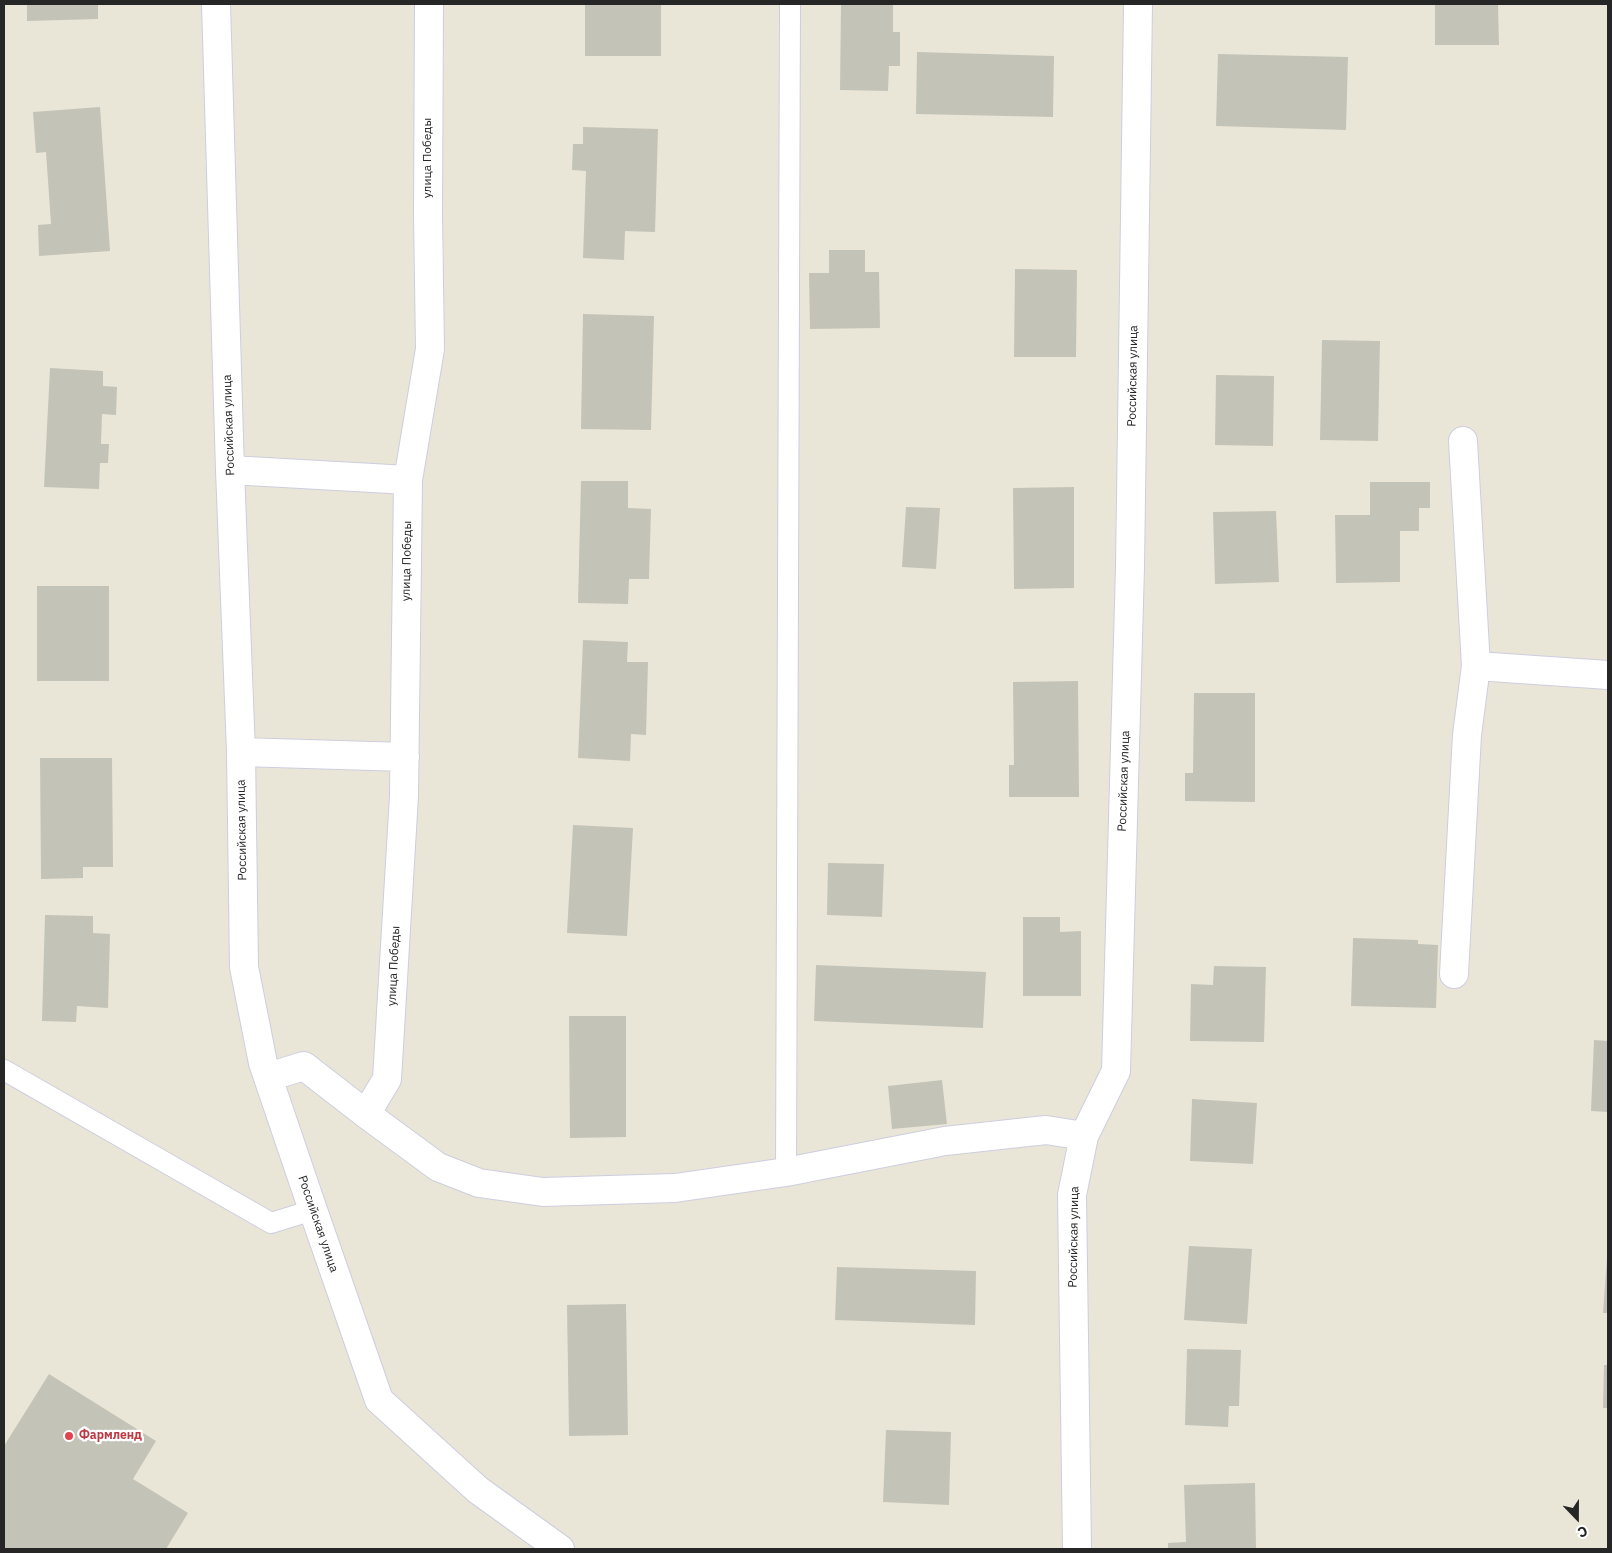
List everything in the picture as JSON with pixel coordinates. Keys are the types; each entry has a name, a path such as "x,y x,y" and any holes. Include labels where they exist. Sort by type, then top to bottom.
{"street":[{"name":"Российская улица","path":"216,4 230,470 241,752 244,967 264,1063 379,1400 478,1490 560,1549"},
{"name":"улица Победы","path":"366,1114 387,1079 404,796 408,480 430,349 428,214 429,4"},
{"name":"Российская улица","path":"1077,1549 1072,1195 1084,1136 1116,1071 1130,567 1138,4"},
{"path":"1454,974 1467,735 1476,666 1463,442"},
{"path":"230,470 408,480"},
{"path":"1476,666 1608,675"},
{"path":"241,752 404,757"},
{"path":"268,1077 304,1066 438,1167 479,1183 543,1192 675,1188 786,1172 945,1140 1046,1130 1084,1136"}],"lane":[{"path":"786,1172 790,4"},
{"path":"4,1070 271,1223 313,1210"}],"building":[{"path":"27,4 98,4 98,19 27,21"},
{"path":"585,4 661,4 661,56 585,56"},
{"path":"841,4 893,4 893,32 900,32 900,66 889,66 888,91 840,90"},
{"path":"1435,4 1498,4 1499,45 1435,45"},
{"path":"917,52 1054,56 1053,117 916,114"},
{"path":"1218,54 1348,57 1346,130 1216,126"},
{"path":"100,107 110,251 39,256 38,225 51,224 46,152 36,153 33,112"},
{"path":"583,127 658,129 655,232 625,231 624,260 583,258 586,171 572,170 573,144 583,144"},
{"path":"829,250 865,250 865,272 879,272 880,328 810,329 809,273 829,273"},
{"path":"1015,269 1077,270 1076,357 1014,357"},
{"path":"583,314 654,316 651,430 581,429"},
{"path":"1322,340 1380,341 1378,441 1320,440"},
{"path":"50,368 103,371 103,386 117,387 116,415 102,414 101,444 109,444 108,463 100,463 99,489 44,487"},
{"path":"1216,375 1274,376 1273,446 1215,445"},
{"path":"581,481 628,481 628,508 651,509 649,579 629,579 628,604 578,603"},
{"path":"1370,482 1430,482 1430,508 1419,508 1419,531 1400,531 1400,582 1336,583 1335,515 1370,515"},
{"path":"1074,487 1074,588 1014,589 1013,488"},
{"path":"906,507 940,508 936,569 902,567"},
{"path":"1276,511 1279,582 1215,584 1213,512"},
{"path":"37,586 109,586 109,681 37,681"},
{"path":"583,640 628,642 627,662 648,662 646,735 631,734 630,761 578,758"},
{"path":"1078,681 1079,797 1009,797 1009,765 1014,765 1013,682"},
{"path":"1194,693 1255,693 1255,802 1185,801 1185,773 1193,773"},
{"path":"40,758 112,758 113,867 83,867 83,878 41,879"},
{"path":"573,825 633,828 627,936 567,933"},
{"path":"828,863 884,864 882,917 827,915"},
{"path":"45,915 93,916 93,933 110,934 108,1008 77,1006 76,1022 42,1021"},
{"path":"1023,917 1060,917 1060,932 1081,931 1081,996 1023,996"},
{"path":"1353,938 1418,940 1418,944 1438,945 1436,1008 1351,1006"},
{"path":"816,965 986,972 983,1028 814,1021"},
{"path":"1214,966 1266,967 1264,1042 1190,1041 1191,984 1213,985"},
{"path":"569,1016 626,1016 626,1137 570,1138"},
{"path":"1594,1040 1608,1041 1608,1112 1591,1111"},
{"path":"942,1080 947,1124 892,1129 888,1086"},
{"path":"1192,1099 1257,1103 1253,1164 1190,1161"},
{"path":"1189,1246 1252,1249 1247,1324 1184,1320"},
{"path":"1607,1258 1608,1313 1603,1313"},
{"path":"837,1267 976,1271 975,1325 835,1320"},
{"path":"626,1304 628,1435 569,1436 567,1305"},
{"path":"1187,1349 1241,1350 1239,1406 1229,1406 1228,1427 1185,1425"},
{"path":"1604,1365 1608,1365 1608,1408 1603,1408"},
{"path":"49,1374 156,1441 133,1479 188,1513 166,1549 4,1549 4,1446"},
{"path":"886,1430 951,1432 949,1505 883,1502"},
{"path":"1255,1483 1256,1549 1168,1549 1168,1543 1186,1542 1184,1485"}],"place":[{"name":"Фармленд","path":"69,1436"}]}
